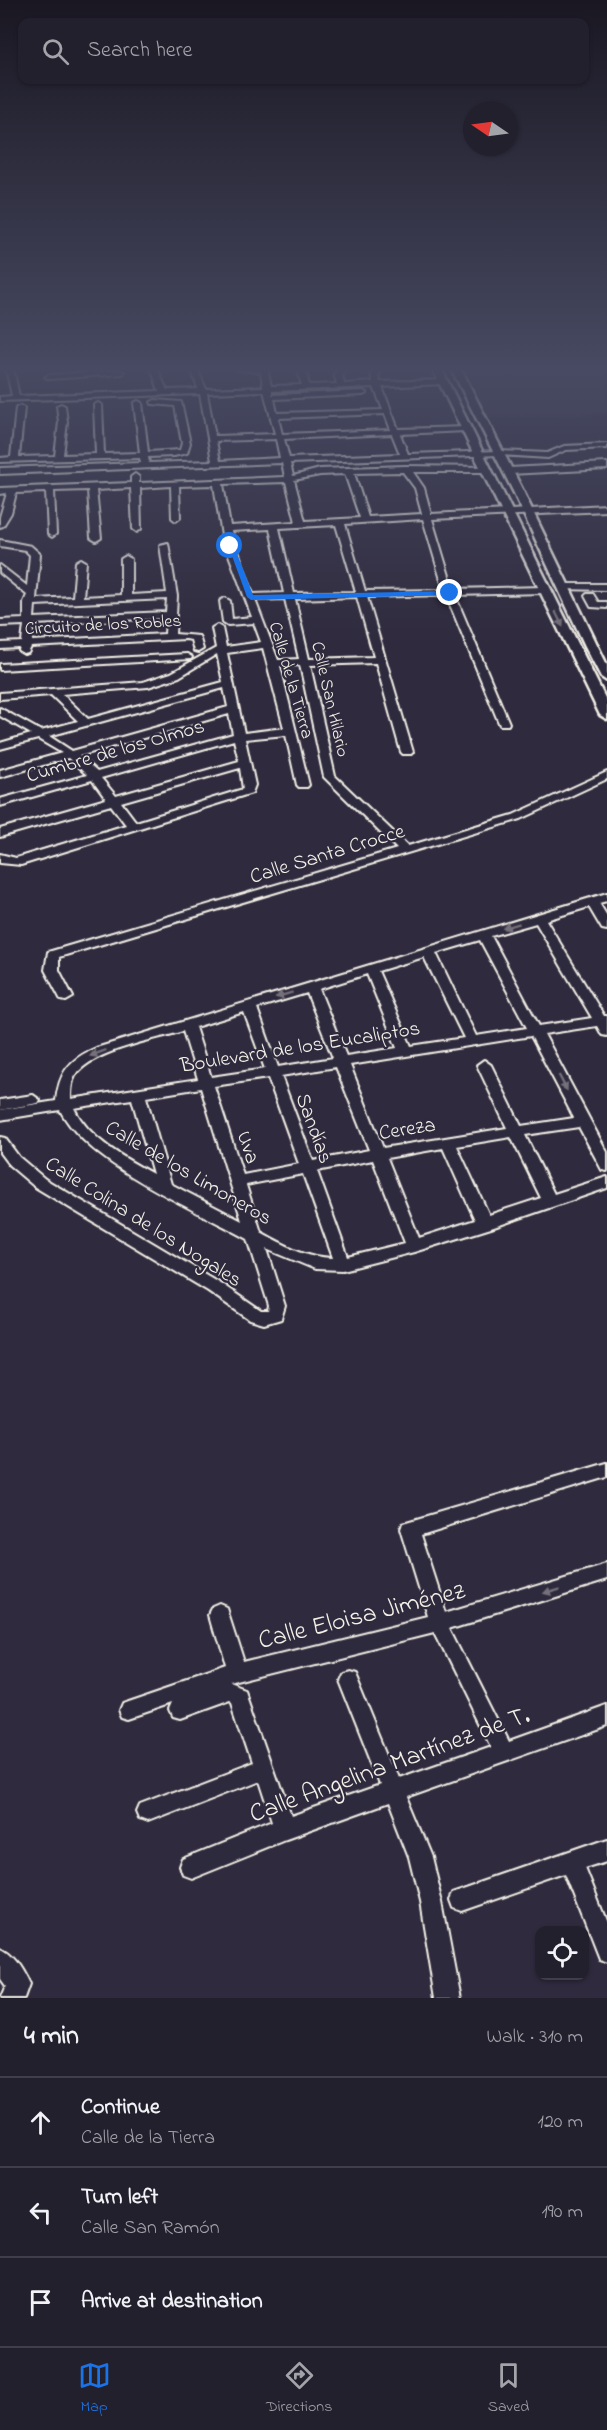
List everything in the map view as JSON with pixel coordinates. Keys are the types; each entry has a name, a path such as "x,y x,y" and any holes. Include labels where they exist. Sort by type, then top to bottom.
{"main road":[{"path":"480,461 607,715"},
{"path":"504,461 607,677"}],"street":[{"path":"137,529 134,486 140,461"},
{"path":"0,471 268,461"},
{"path":"284,461 301,524"},
{"path":"563,461 566,468"},
{"path":"509,471 607,466"},
{"path":"0,492 290,479 312,473 394,469 484,469"},
{"path":"405,469 411,473 422,496 450,593 504,723"},
{"path":"349,472 365,520"},
{"name":"Calle de la Tierra","path":"218,482 239,604 259,621 266,640 274,663 303,785"},
{"path":"175,483 176,518"},
{"path":"92,487 96,538"},
{"path":"50,488 52,534"},
{"path":"0,524 7,513 12,490"},
{"path":"226,529 526,510 607,508"},
{"path":"340,522 407,752"},
{"name":"Calle San Hilario","path":"274,526 332,781 405,850"},
{"path":"0,543 33,550 35,558 27,644 23,656 14,666 0,675"},
{"path":"165,545 172,596 170,636"},
{"path":"126,559 126,598"},
{"path":"78,600 81,562"},
{"path":"1,570 17,582 30,597 78,600 172,596"},
{"path":"17,582 32,579"},
{"path":"565,592 583,593 607,587"},
{"path":"259,621 230,622 227,620 239,604 290,597 545,590"},
{"path":"591,592 607,595"},
{"path":"591,592 594,605 607,605"},
{"path":"0,623 171,615"},
{"path":"1,857 5,861 16,862 133,825 197,813 248,791 241,736 217,628"},
{"name":"Circuito de los Robles","path":"0,646 192,636 196,640 198,650"},
{"path":"0,690 135,681 169,669 198,650 266,640"},
{"path":"0,696 144,685 175,675 222,645"},
{"name":"Circuito de los Robles","path":"0,667 187,657"},
{"path":"274,663 381,660"},
{"path":"0,746 228,684"},
{"path":"55,693 85,722"},
{"path":"0,774 234,709"},
{"path":"3,716 70,754 96,776 133,825"},
{"name":"Cumbre de los Olmos","path":"0,803 241,736 290,731"},
{"path":"0,833 244,763"},
{"name":"Calle Santa Crocce","path":"66,996 52,970 53,955 517,817 607,775"},
{"path":"62,1100 62,1088 74,1068 91,1055 607,897"},
{"path":"592,902 607,926"},
{"path":"539,918 604,1020"},
{"path":"484,935 607,1166"},
{"path":"428,951 471,1038"},
{"path":"372,969 404,1048"},
{"path":"312,987 414,1246"},
{"name":"Sandías","path":"249,1006 343,1264"},
{"name":"Boulevard de los Eucaliptos","path":"0,1115 62,1100 534,1028 604,1020"},
{"name":"Uva","path":"188,1026 256,1235 277,1306 275,1315"},
{"path":"484,1065 549,1200"},
{"name":"Boulevard de los Eucaliptos","path":"0,1105 137,1092 205,1078"},
{"path":"137,1092 164,1187"},
{"name":"Calle de los Limoneros","path":"62,1100 76,1128 86,1138 164,1187 307,1261 325,1265 343,1264 414,1246 607,1182"},
{"name":"Cereza","path":"238,1181 306,1166 583,1120"},
{"name":"Calle Colina de los Nogales","path":"0,1142 14,1161 40,1183 214,1287 256,1316 264,1318 275,1315"},
{"path":"448,1143 485,1224"},
{"path":"504,1752 440,1623 410,1529 607,1470"},
{"name":"Calle Eloisa Jiménez","path":"129,1710 237,1673 440,1623 607,1572"},
{"path":"220,1615 237,1673"},
{"path":"348,1679 420,1857 431,1902 448,1998"},
{"path":"180,1711 230,1693 240,1697 285,1829"},
{"name":"Calle Angelina Martínez de T.","path":"191,1867 285,1829 607,1716"},
{"path":"148,1813 264,1768"},
{"path":"462,1900 607,1850"},
{"path":"573,1863 607,1952"},
{"path":"0,1959 10,1986"}],"route":[{"path":"230,546 251,597 450,593"}]}
